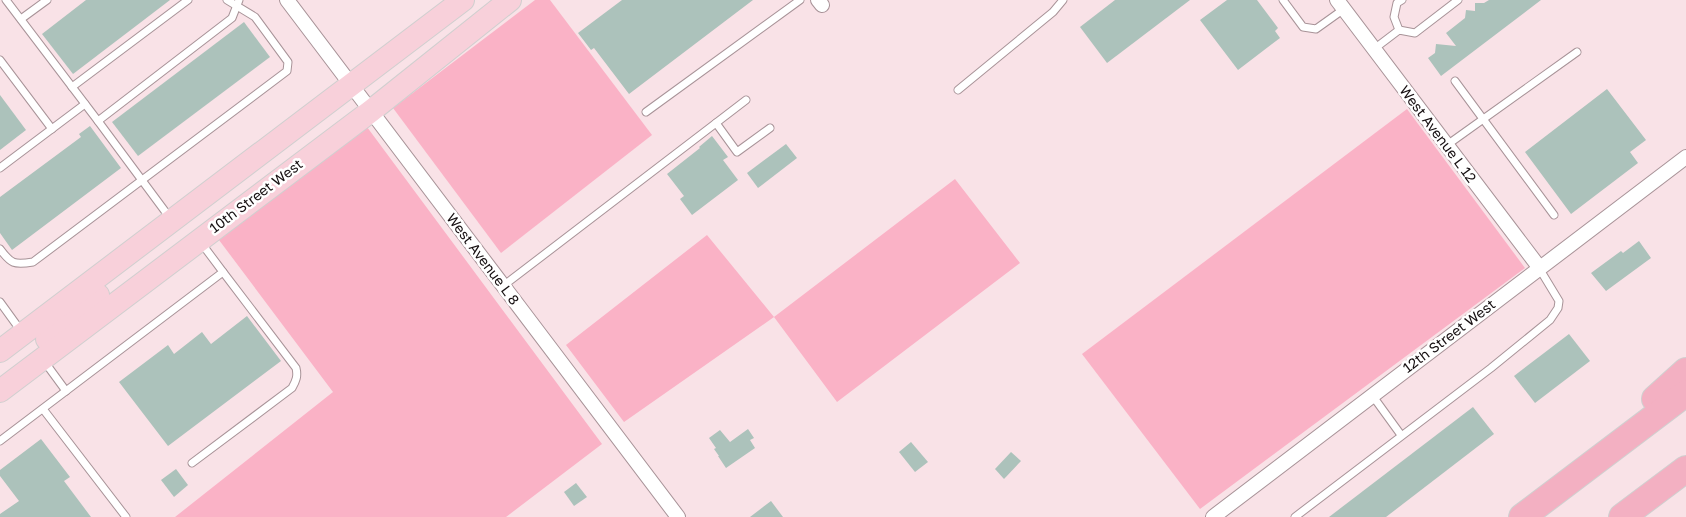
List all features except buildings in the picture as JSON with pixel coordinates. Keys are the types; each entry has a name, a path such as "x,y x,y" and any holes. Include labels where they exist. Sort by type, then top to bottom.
{"highway":[{"path":"1546,498 1686,371"},
{"path":"1522,517 1686,393"},
{"path":"1622,517 1685,470"}],"main road":[{"path":"0,351 463,0"},
{"path":"452,46 463,27 475,12 491,0"},
{"name":"10th Street West","path":"0,391 371,111 510,0"},
{"path":"42,359 42,346 48,336 113,284 137,247"},
{"path":"0,373 18,355 23,333"}],"street":[{"name":"West Avenue L 8","path":"287,0 678,517"},
{"name":"West Avenue L 12","path":"1341,4 1539,268"},
{"name":"12th Street West","path":"1213,517 1686,157"}],"lane":[{"path":"6,0 172,220"},
{"path":"21,20 47,0"},
{"path":"72,87 188,0"},
{"path":"0,248 8,260 14,263 33,262 287,70 288,62 255,17 238,3 227,0"},
{"path":"646,112 800,0"},
{"path":"958,90 1053,12 1063,0"},
{"path":"1283,0 1303,27 1316,29 1341,4"},
{"path":"1399,30 1394,17 1397,3 1402,0"},
{"path":"1374,49 1399,30 1415,33 1458,0"},
{"path":"98,121 232,18 238,3"},
{"path":"1446,145 1577,52"},
{"path":"0,60 52,128"},
{"path":"1455,81 1554,215"},
{"path":"503,286 746,100"},
{"path":"0,168 85,104"},
{"path":"716,123 737,152 770,128"},
{"path":"192,463 292,388 298,374 296,368 199,239"},
{"path":"1295,517 1492,368 1550,320 1558,308 1559,301 1539,268"},
{"path":"0,441 223,272"},
{"path":"0,302 23,333"},
{"path":"42,359 66,391"},
{"path":"1372,395 1401,435"},
{"path":"43,409 126,517"}],"shaded area":[{"path":"535,0 550,0 652,135 501,253 393,108"},
{"path":"1407,109 1525,268 1200,509 1082,354"},
{"path":"367,127 602,444 506,517 175,517 333,392 219,240"},
{"path":"955,179 1020,263 837,402 774,317"},
{"path":"707,235 774,317 624,422 566,345"}]}
